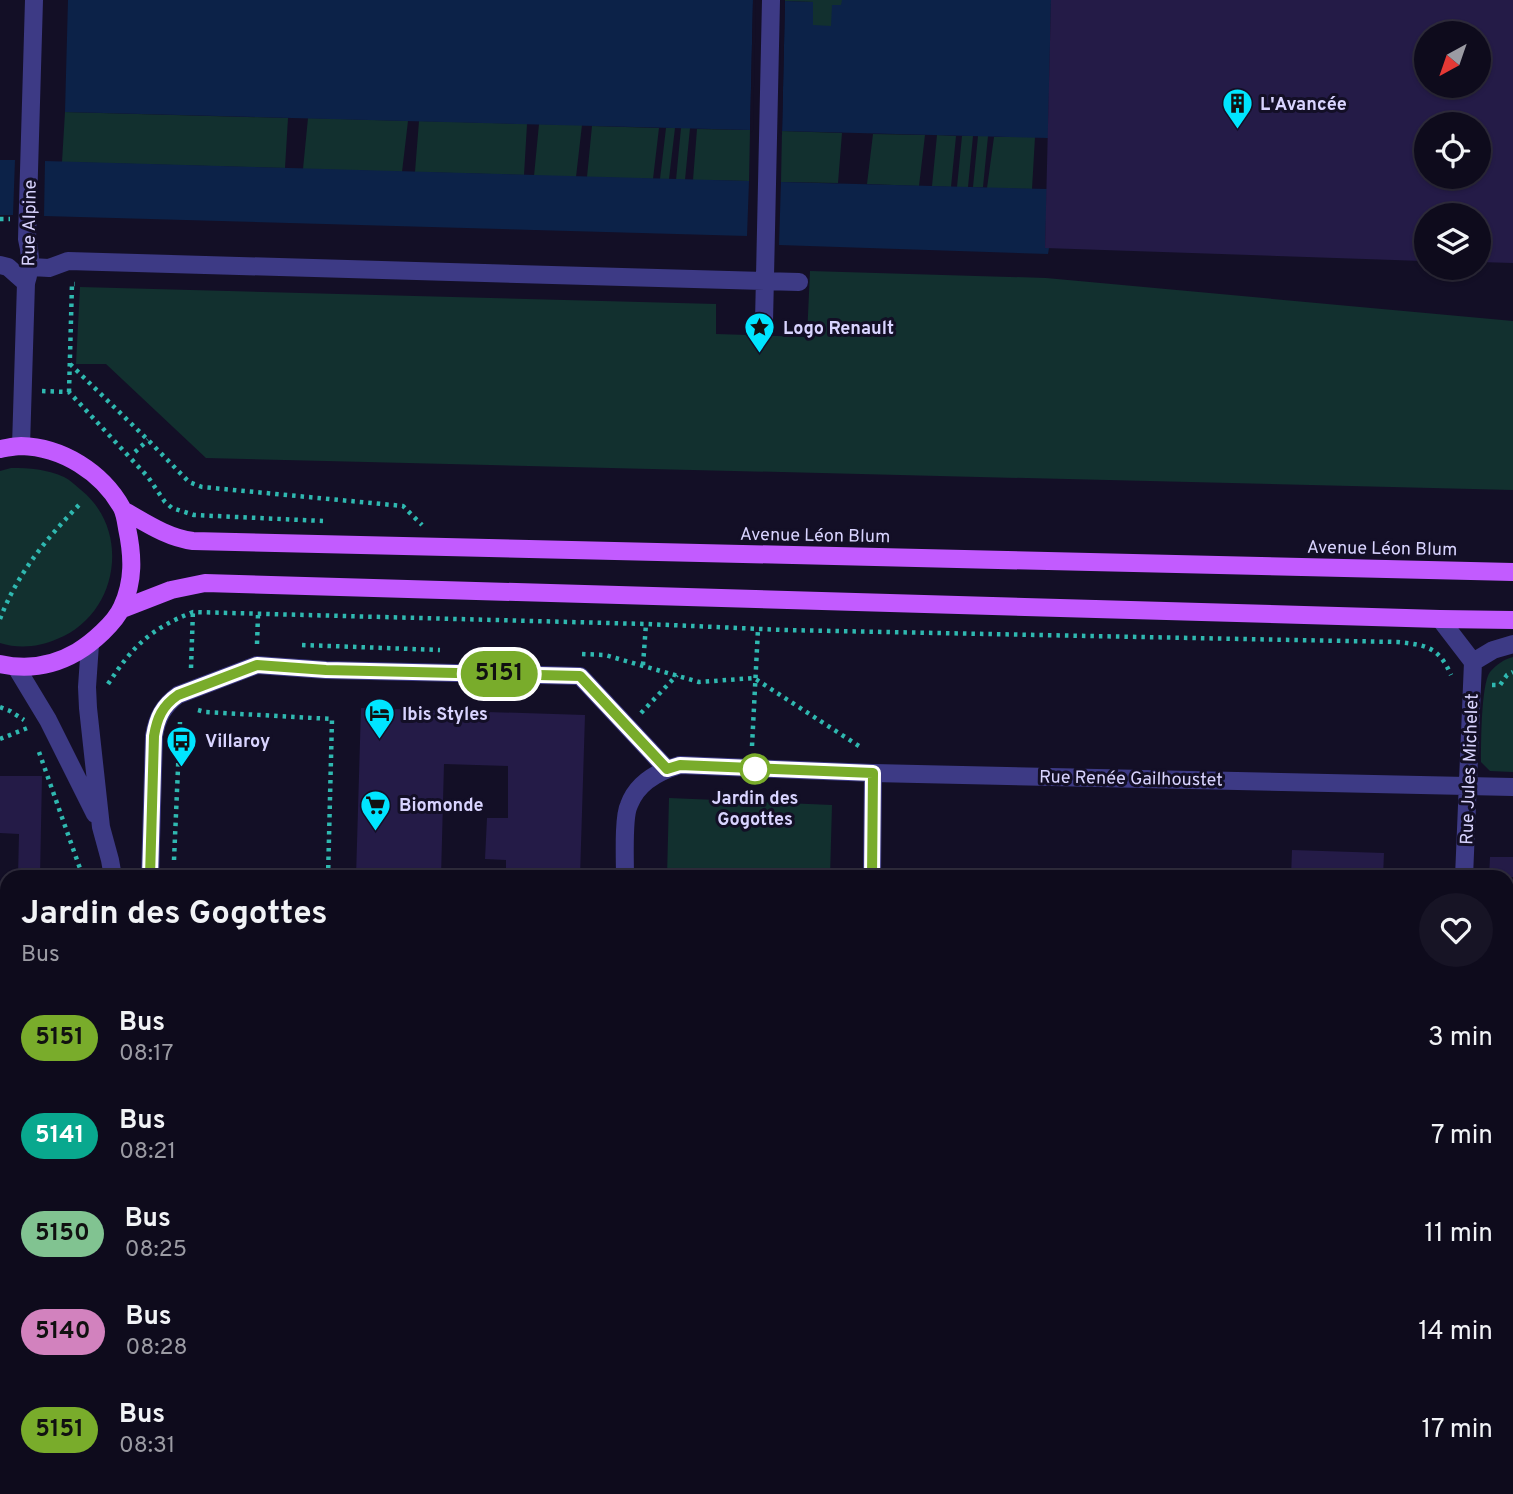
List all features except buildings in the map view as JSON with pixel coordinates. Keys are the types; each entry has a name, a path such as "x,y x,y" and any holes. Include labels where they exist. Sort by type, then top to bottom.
{"main road":[{"path":"0,449 21,446 56,452 88,468 113,495 123,510 132,551 131,576 122,609"},
{"name":"Avenue Léon Blum","path":"123,510 166,534 193,541 1513,572"},
{"path":"8,666 42,666 67,658 90,644 122,609 171,590 205,583 1513,620"}],"street":[{"name":"Rue Alpine","path":"21,446 31,254 27,239 34,0"},
{"path":"764,322 771,0"},
{"path":"0,265 28,275 68,261 799,282"},
{"path":"1440,619 1473,662 1493,650 1513,645"},
{"path":"90,644 87,687 101,827 112,870"},
{"name":"Rue Jules Michelet","path":"1464,870 1473,662"},
{"path":"150,870 154,736 161,711 178,695 257,665 326,670 580,676 667,769 642,785 627,807 625,870"},
{"path":"8,666 48,720 101,827"},
{"name":"Rue Renée Gailhoustet","path":"667,769 680,765 873,773 1513,786"},
{"path":"872,870 873,773"}],"path":[{"path":"70,363 189,482 202,487 403,506 423,526"},
{"path":"69,392 148,477 165,502 172,508 194,515"},
{"path":"135,452 148,440"},
{"path":"0,619 15,584 30,561 79,505"},
{"path":"191,668 193,612"},
{"path":"105,688 140,642 169,622 193,612 758,629 1398,642 1426,645 1438,654 1454,684 1500,685 1507,675 1513,672"},
{"path":"258,615 257,644 268,644"},
{"path":"643,665 646,624"},
{"path":"752,746 758,629"},
{"path":"295,645 443,650"},
{"path":"578,654 605,655 699,682 754,678 862,748"},
{"path":"640,714 677,675"},
{"path":"0,707 30,726 0,739"},
{"path":"194,709 205,712 332,719 328,870"},
{"path":"173,864 180,723 187,716"},
{"path":"35,740 81,870"}],"green space":[{"path":"785,0 842,0 842,5 831,26 813,26 813,2"},
{"path":"65,112 288,118 285,168 62,162"},
{"path":"308,118 408,121 402,172 303,169"},
{"path":"419,121 527,124 524,175 415,172"},
{"path":"539,124 582,125 576,177 534,176"},
{"path":"592,126 659,128 653,179 587,177"},
{"path":"666,128 675,128 669,179 660,179"},
{"path":"681,128 690,128 685,180 676,180"},
{"path":"697,129 750,130 749,181 693,180"},
{"path":"782,131 842,133 838,183 781,182"},
{"path":"873,134 925,135 919,186 867,184"},
{"path":"937,135 956,136 951,187 932,186"},
{"path":"962,136 973,136 968,187 957,187"},
{"path":"978,136 988,136 983,187 973,187"},
{"path":"994,137 1035,137 1032,189 987,188"},
{"path":"810,271 1046,278 1513,321 1513,490 206,458 106,364 76,364 80,287 716,304 716,334 807,337"},
{"path":"11,468 44,471 64,477 81,490 97,507 107,527 112,549 111,571 105,592 94,611 78,627 57,639 29,646 0,643 0,471"},
{"path":"1513,657 1513,772 1490,771 1481,762 1482,715 1487,679 1500,663"},
{"name":"Jardin des Gogottes","path":"669,798 832,805 830,870 667,870"}],"water":[{"path":"68,0 753,0 750,130 65,112"},
{"path":"842,0 1051,0 1048,138 782,131 785,1 813,2 813,25 831,26 832,5 841,5"},
{"path":"0,160 15,160 13,215 0,215"},
{"path":"45,161 749,181 747,236 44,216"},
{"path":"781,182 1047,189 1045,248 1049,248 1048,254 779,245"}],"pier":[{"path":"753,0 756,0 753,130 750,134"},
{"path":"781,0 785,0 782,135 779,131"}],"bus line":[{"name":"5151","path":"150,870 154,736 161,711 178,695 257,665 326,670 580,676 667,769 680,765 873,773 872,870"}],"place":[{"name":"L'Avancée","path":"1237,131"},
{"name":"Logo Renault","path":"760,355"},
{"name":"Ibis Styles","path":"379,741"},
{"name":"Villaroy","path":"182,768"},
{"name":"Jardin des Gogottes","path":"755,769"},
{"name":"Biomonde","path":"376,832"}]}
